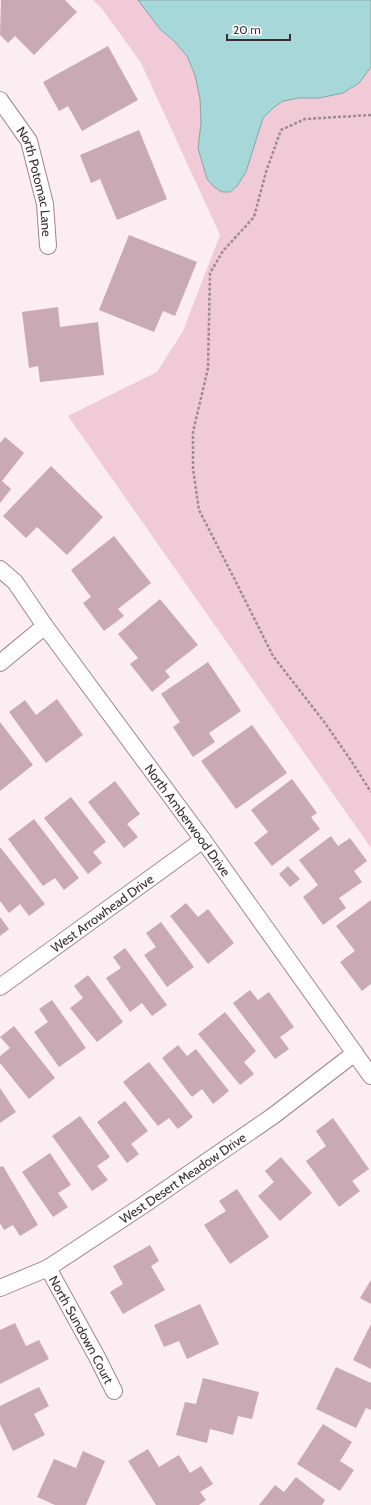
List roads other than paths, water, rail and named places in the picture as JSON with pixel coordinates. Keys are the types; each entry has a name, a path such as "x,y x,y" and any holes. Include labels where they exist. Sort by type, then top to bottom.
{"street":[{"name":"North Potomac Lane","path":"0,100 29,141 45,204 48,246"},
{"name":"North Amberwood Drive","path":"0,569 15,582 45,626 203,840 371,1076"},
{"path":"0,663 45,626"},
{"name":"West Arrowhead Drive","path":"0,987 203,840"},
{"name":"West Desert Meadow Drive","path":"0,1288 48,1268 142,1206 273,1116 355,1053"},
{"name":"North Sundown Court","path":"48,1268 114,1391"}],"water":[{"path":"138,0 371,0 371,67 359,83 343,93 319,98 299,98 283,101 273,108 263,118 246,172 237,186 230,192 222,192 214,187 207,179 198,148 201,123 200,99 195,75 187,56 174,41 160,29"}]}
